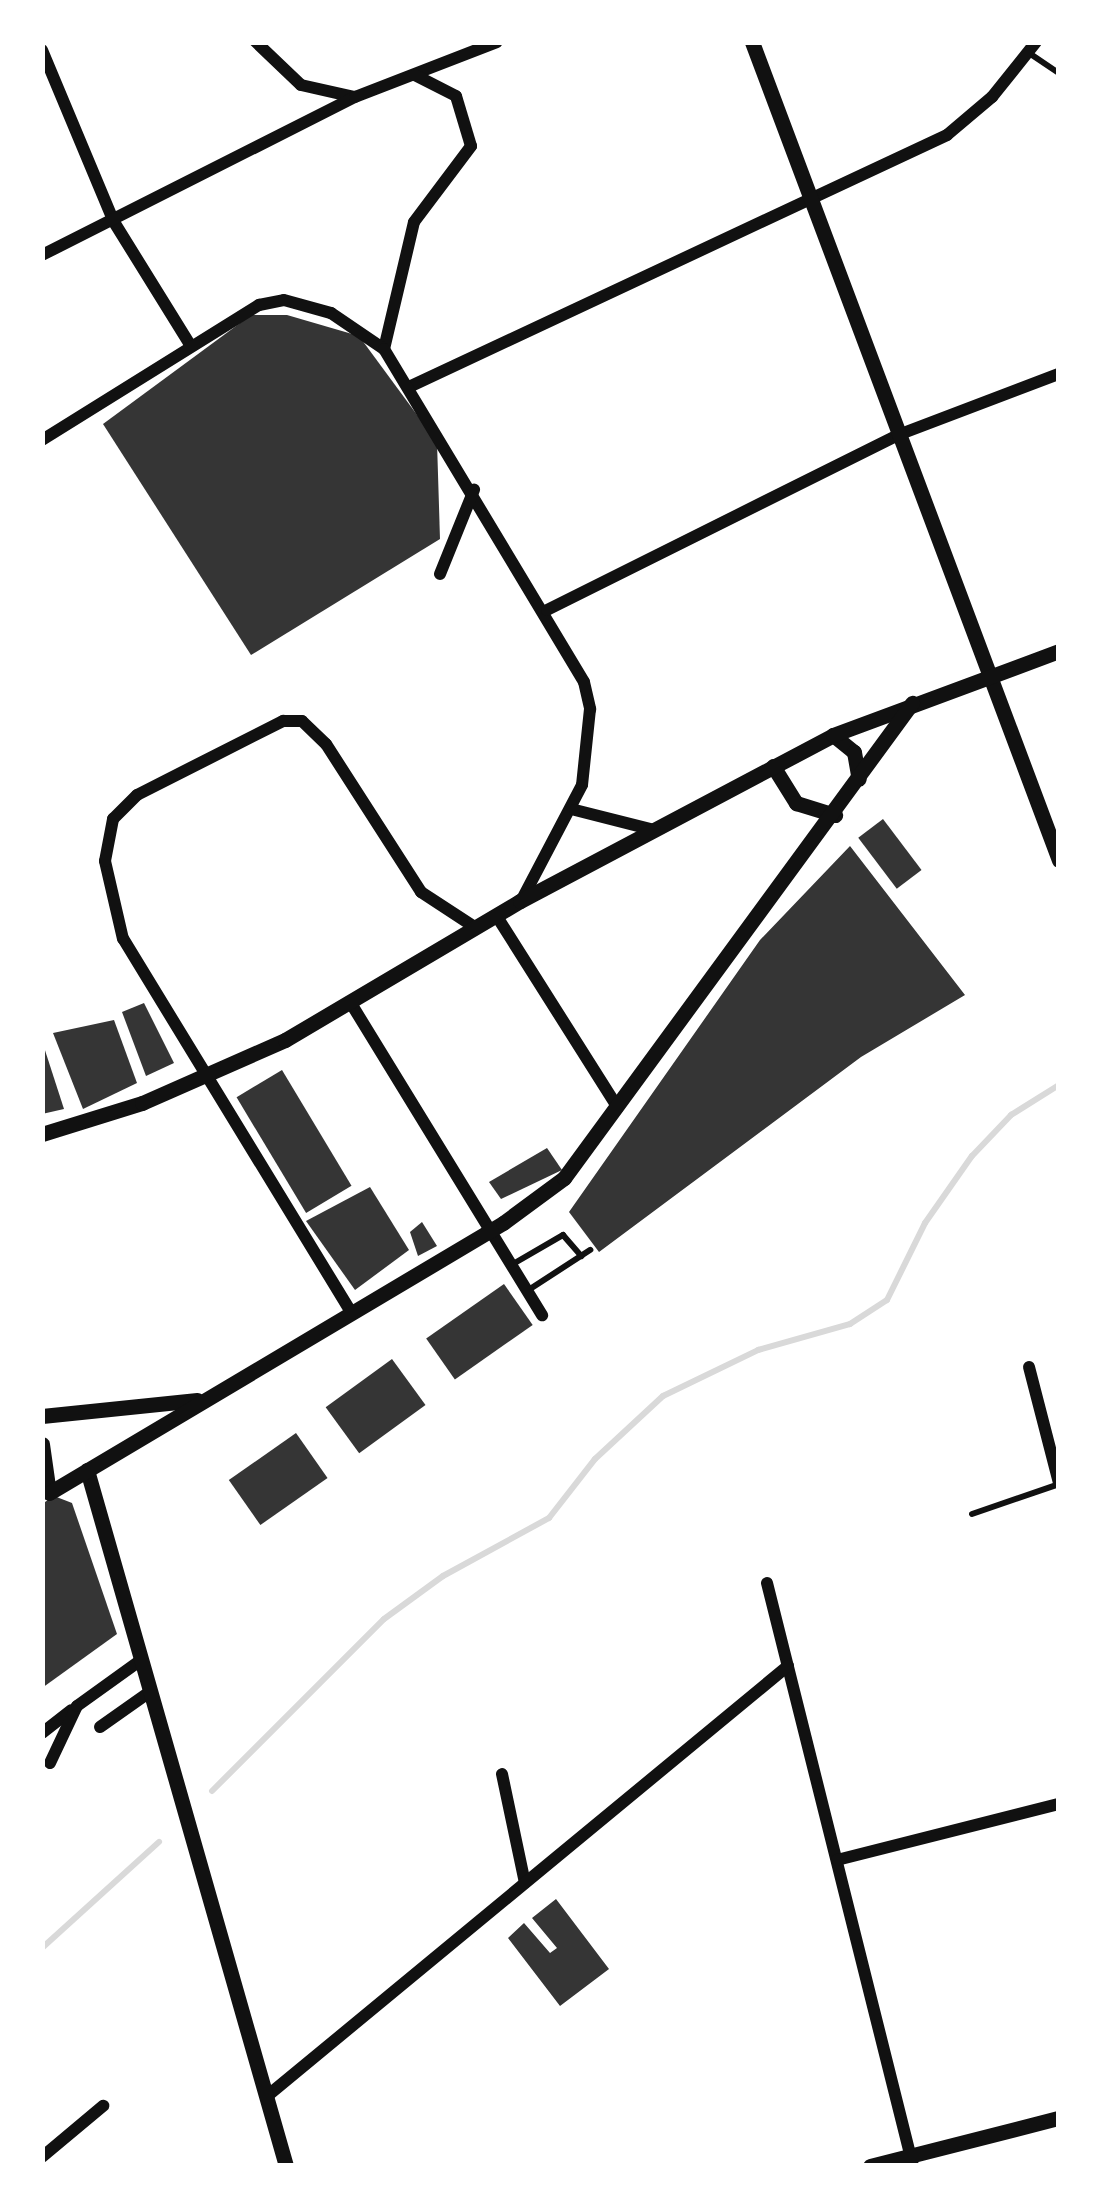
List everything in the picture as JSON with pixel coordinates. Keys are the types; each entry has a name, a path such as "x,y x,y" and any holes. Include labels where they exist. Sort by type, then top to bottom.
{"street":[{"path":"256,42 301,85 355,97"},
{"path":"42,255 355,97 497,42"},
{"path":"752,42 986,679 1059,860"},
{"path":"411,386 809,194 947,135 1033,48"},
{"path":"42,50 114,222 191,346"},
{"path":"384,349 414,222 471,146 456,96 415,75"},
{"path":"42,440 259,305 284,300 331,313 384,349 547,610 590,710 575,810 520,901"},
{"path":"547,610 898,434 1059,374"},
{"path":"440,574 474,490"},
{"path":"42,1134 203,1076 352,1005 520,901 833,735 1059,651"},
{"path":"42,1444 46,1495 200,1399 490,1231 564,1178 835,815 912,704"},
{"path":"351,1312 123,938 110,898 106,842 112,819 137,795 283,721 302,721 326,744 421,892 476,928"},
{"path":"833,735 854,752 859,779"},
{"path":"773,766 796,803 835,815"},
{"path":"575,810 654,830"},
{"path":"496,915 618,1108"},
{"path":"352,1005 542,1315"},
{"path":"1029,1367 1059,1484"},
{"path":"42,1416 200,1399"},
{"path":"87,1470 286,2166"},
{"path":"767,1583 912,2161"},
{"path":"42,1733 141,1660"},
{"path":"266,2097 788,1666"},
{"path":"100,1727 152,1691"},
{"path":"50,1762 76,1706"},
{"path":"502,1774 526,1882"},
{"path":"837,1860 1059,1804"},
{"path":"42,2157 103,2106"},
{"path":"870,2166 912,2161 1059,2119"}],"lane":[{"path":"1033,48 1059,74"},
{"path":"511,1265 563,1235 581,1256"},
{"path":"527,1291 590,1250"},
{"path":"972,1514 1059,1484"}],"building":[{"path":"251,315 287,315 359,336 437,442 440,539 251,655 103,424"},
{"path":"883,819 922,870 897,889 858,838"},
{"path":"850,846 965,995 861,1057 599,1252 569,1212 760,940"},
{"path":"144,1003 174,1063 146,1076 122,1012"},
{"path":"114,1020 137,1083 83,1109 53,1033"},
{"path":"42,1041 64,1109 42,1114"},
{"path":"282,1070 352,1186 306,1213 237,1097"},
{"path":"547,1148 562,1170 501,1199 489,1182"},
{"path":"370,1187 409,1250 355,1290 306,1221"},
{"path":"422,1222 437,1246 418,1256 410,1232"},
{"path":"504,1284 533,1325 455,1379 426,1338"},
{"path":"392,1359 426,1405 359,1453 326,1407"},
{"path":"296,1433 328,1478 260,1525 229,1480"},
{"path":"54,1496 72,1503 117,1634 42,1688 42,1504"},
{"path":"556,1899 609,1969 560,2006 508,1938 524,1923 550,1953 557,1948 532,1918"}],"waterway":[{"path":"212,1791 384,1619 443,1576 549,1518 595,1459 663,1396 758,1350 850,1324 887,1300 925,1223 972,1156 1011,1115 1059,1085"},
{"path":"42,1948 159,1842"}]}
